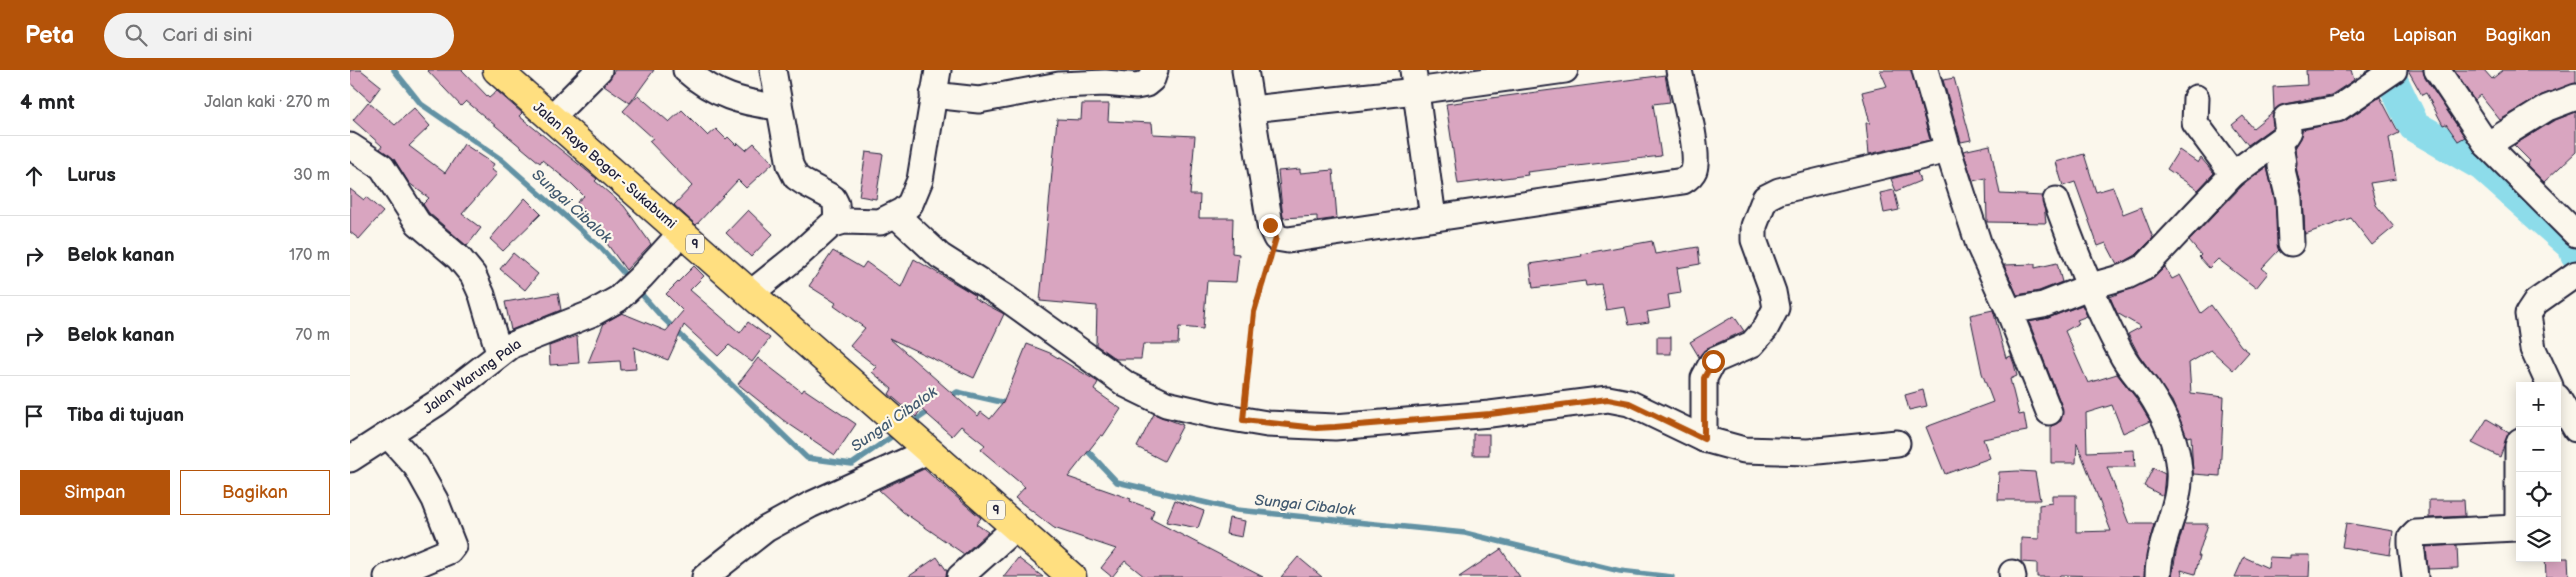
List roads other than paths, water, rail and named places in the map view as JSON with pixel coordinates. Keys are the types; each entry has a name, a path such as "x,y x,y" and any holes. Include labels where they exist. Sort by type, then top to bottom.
{"highway":[{"name":"Jalan Raya Bogor - Sukabumi","path":"497,70 924,447"},
{"name":"9","path":"924,447 1072,577"}],"street":[{"path":"551,118 599,70"},
{"path":"686,70 699,82 723,96 745,103 779,107"},
{"path":"773,70 790,166 796,177 833,198 836,204 837,222"},
{"path":"751,293 797,256 821,233 837,222 880,222 896,215 914,198 920,180 938,70"},
{"path":"933,95 979,100 1059,85 1105,83 1136,86 1146,84 1152,79 1155,70"},
{"path":"1245,70 1268,213 1276,238 1288,240 1683,181 1692,174 1695,168 1695,151 1679,70"},
{"path":"1252,109 1415,80 1565,70"},
{"path":"1925,70 1948,150 1979,245 2009,311 2049,412"},
{"path":"2437,70 2487,145 2574,230"},
{"path":"2009,311 2043,305 2091,286 2127,276 2146,267 2233,174 2278,141 2288,131 2286,118 2337,109 2388,74"},
{"path":"1415,80 1433,218"},
{"path":"2487,145 2547,108 2576,97"},
{"path":"2196,98 2195,123 2233,174"},
{"path":"2278,141 2283,163 2281,166 2289,199 2291,243"},
{"path":"350,146 382,167 418,222 460,258 473,275 482,295 499,354"},
{"path":"1704,439 1704,378 1707,368 1713,361 1752,344 1765,329 1776,308 1774,292 1754,240 1754,226 1765,198 1779,192 1948,150"},
{"path":"2056,200 2121,354 2152,398 2172,435 2176,449 2178,490 2162,542 2158,577"},
{"path":"896,215 940,256 1006,298 1126,385 1166,404 1243,420 1316,428 1490,414 1608,399 1629,403 1704,439 1726,447 1766,452 1830,451 1897,443"},
{"name":"Jalan Warung Pala","path":"350,459 437,403 499,354 525,338 593,313 634,284 682,232"},
{"path":"2548,382 2534,349 2528,314 2536,302 2576,274"},
{"path":"2561,404 2576,429"},
{"path":"2561,433 2576,436"},
{"path":"387,577 449,552 453,546 435,500 416,466 388,435"},
{"path":"705,577 766,529 810,505 838,494 900,462 924,447"},
{"path":"2415,577 2411,538 2416,533 2515,528 2518,516 2518,472"},
{"path":"960,577 1016,527"}],"waterway":[{"name":"Sungai Cibalok","path":"394,70 421,104 502,160 601,248 629,279"},
{"path":"2387,70 2414,126 2482,165 2573,246 2576,254"},
{"name":"Sungai Cibalok","path":"636,288 660,315 807,458 852,464 897,433"},
{"name":"Sungai Cibalok","path":"948,398 957,392 1010,404"},
{"name":"Sungai Cibalok","path":"909,425 932,409"},
{"name":"Sungai Cibalok","path":"1084,447 1117,482 1237,510 1465,533 1620,571 1672,577"}]}
